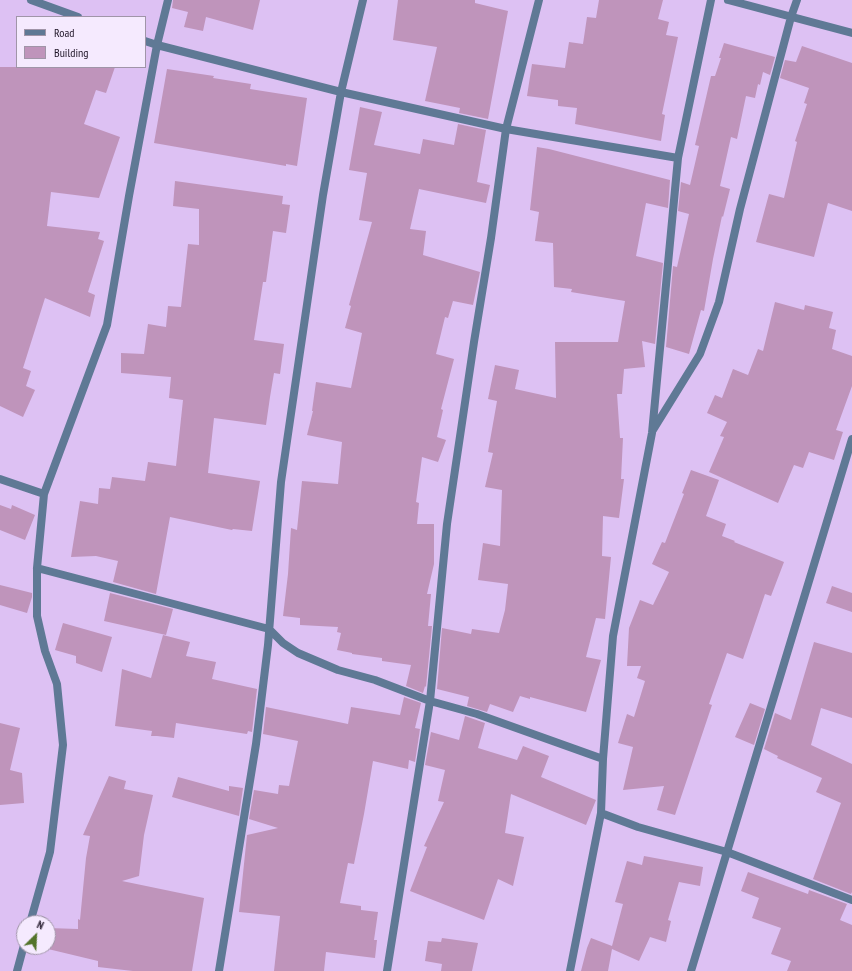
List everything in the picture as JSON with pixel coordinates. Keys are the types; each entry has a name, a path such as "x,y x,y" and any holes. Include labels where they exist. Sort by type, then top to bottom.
{"street":[{"path":"31,0 75,16"},
{"path":"32,915 50,852 63,745 57,684 44,651 37,616 37,568 44,494 107,325 157,45 168,0"},
{"path":"219,971 256,744 269,629 281,482 323,195 341,92 363,0"},
{"path":"387,971 430,701 447,524 491,238 506,129 540,0"},
{"path":"570,971 601,813 603,759 613,636 652,433 678,158 711,0"},
{"path":"728,0 852,33"},
{"path":"652,433 700,354 719,302 740,208 791,17 797,0"},
{"path":"146,41 341,92 506,129 678,158"},
{"path":"691,971 852,439"},
{"path":"0,479 44,494"},
{"path":"37,568 269,629 298,653 338,670 376,680 430,701 477,714 603,759"},
{"path":"601,813 638,827 727,852 852,900"},
{"path":"17,971 21,955"}],"building":[{"path":"173,0 260,0 253,30 206,17 203,31 184,27 188,12 172,8"},
{"path":"398,0 475,0 475,3 508,11 488,119 459,113 460,108 425,101 437,47 393,40"},
{"path":"599,0 663,0 658,19 669,22 666,35 678,37 662,114 665,115 661,141 575,124 577,108 558,106 558,100 527,96 532,64 565,68 569,42 583,44 587,17 596,18"},
{"path":"724,43 775,57 770,75 763,72 760,85 758,84 755,98 746,96 737,139 731,137 720,186 730,189 723,217 722,216 704,311 701,310 689,354 666,347 673,266 677,267 689,214 678,211 681,182 690,185 699,146 695,145 711,76 715,76"},
{"path":"802,46 852,63 852,211 828,203 814,257 756,242 769,194 784,198 797,142 795,141 807,104 804,103 809,88 780,78 785,60 796,62"},
{"path":"0,67 115,68 106,93 96,90 84,124 120,137 99,198 51,192 47,226 100,232 98,239 104,241 88,292 95,295 90,317 45,298 23,368 31,371 26,386 35,390 23,417 0,406"},
{"path":"167,69 214,76 213,78 251,84 250,89 307,98 297,166 286,164 286,166 154,143"},
{"path":"360,107 382,112 374,145 420,154 423,139 454,145 458,124 486,130 477,182 490,185 486,203 419,189 410,229 426,231 423,255 480,272 473,305 453,301 448,318 445,317 436,354 454,359 441,409 443,410 437,437 446,440 438,462 422,457 416,502 419,503 417,524 434,524 434,564 427,594 431,594 428,626 432,626 426,687 425,686 423,693 406,686 411,665 382,661 382,658 352,654 337,650 341,633 337,632 338,627 300,625 300,618 283,616 291,528 297,530 302,481 338,484 342,442 307,435 313,411 316,382 351,388 362,333 345,328 351,306 349,305 372,222 359,220 367,173 349,170"},
{"path":"537,147 670,180 668,208 646,203 636,256 663,263 655,344 642,341 645,367 624,369 622,394 617,394 620,438 623,438 621,479 624,479 619,518 603,516 602,556 611,557 605,619 596,618 586,657 601,660 586,712 530,697 530,699 520,696 513,712 490,704 487,712 467,706 469,697 437,689 442,628 471,634 472,629 499,633 505,610 508,584 478,580 483,543 500,546 502,490 485,487 493,453 488,452 497,401 488,399 495,365 519,370 515,389 556,398 555,342 618,342 625,301 571,292 572,289 554,287 553,243 535,241 539,212 530,210"},
{"path":"175,181 283,196 282,204 290,205 286,233 273,231 266,282 263,282 254,340 284,344 280,374 274,373 266,425 214,418 208,473 260,481 252,531 232,530 170,517 156,594 113,582 118,561 96,556 71,557 80,501 98,504 99,488 110,489 112,477 145,481 148,462 176,466 183,400 169,398 171,377 121,373 121,353 144,354 148,324 166,327 168,306 181,307 188,244 199,245 199,209 173,206"},
{"path":"775,302 804,310 805,305 833,312 829,328 836,330 832,349 852,356 852,386 836,430 843,432 834,460 809,452 803,468 794,465 778,503 709,472 724,437 720,436 727,422 707,413 715,395 722,398 733,369 748,375 758,349 763,351"},
{"path":"691,470 719,480 706,516 726,524 722,536 784,562 771,596 765,594 743,659 727,653 709,704 712,705 675,815 657,810 664,786 623,790 633,747 618,743 627,714 634,717 645,681 637,678 641,666 627,666 629,628 640,600 653,605 669,572 652,564 662,542 665,543 684,494 682,493"},
{"path":"0,505 11,509 12,505 35,515 25,540 0,530"},
{"path":"0,585 32,593 27,613 0,605"},
{"path":"832,586 852,593 852,612 826,603"},
{"path":"110,593 173,609 166,635 104,621"},
{"path":"63,623 112,637 102,672 76,663 76,656 55,650"},
{"path":"163,635 190,642 186,656 216,662 212,679 257,689 252,732 248,731 247,734 176,723 174,738 151,736 152,731 115,726 122,669 151,678"},
{"path":"814,642 852,653 852,718 821,708 811,745 852,764 851,894 813,879 841,803 816,792 822,778 777,758 778,756 764,749 775,713 791,720"},
{"path":"404,697 421,703 415,728 420,729 415,762 409,760 408,769 373,761 354,864 348,863 340,903 361,906 361,910 378,912 374,940 377,940 375,958 326,952 324,971 274,971 280,916 239,912 247,835 278,828 249,819 254,790 278,794 279,785 289,786 298,741 263,734 266,707 348,724 351,707 400,715"},
{"path":"750,703 765,709 754,745 735,737"},
{"path":"465,716 485,723 478,748 517,760 523,746 549,756 541,777 596,800 586,825 511,794 505,833 524,837 513,886 498,879 484,920 410,891 427,847 424,846 444,802 438,801 445,770 425,765 431,732 459,740"},
{"path":"0,723 20,728 10,770 22,773 24,803 0,805"},
{"path":"109,776 126,781 124,789 153,795 144,835 139,876 122,881 204,898 192,971 133,971 98,967 98,961 56,951 56,928 78,929 78,919 80,920 86,858 90,836 83,835"},
{"path":"178,777 229,791 229,786 243,788 239,816 172,797"},
{"path":"644,856 703,867 700,886 679,882 668,920 671,921 666,942 650,937 639,961 612,949 608,971 581,971 591,938 612,946 623,904 615,902 627,861 642,865"},
{"path":"748,872 808,894 809,890 847,904 840,920 852,925 852,971 787,971 791,961 771,954 781,928 752,918 759,898 741,891"},
{"path":"442,938 478,943 472,971 441,971 442,964 425,961 428,941 441,942"}]}
